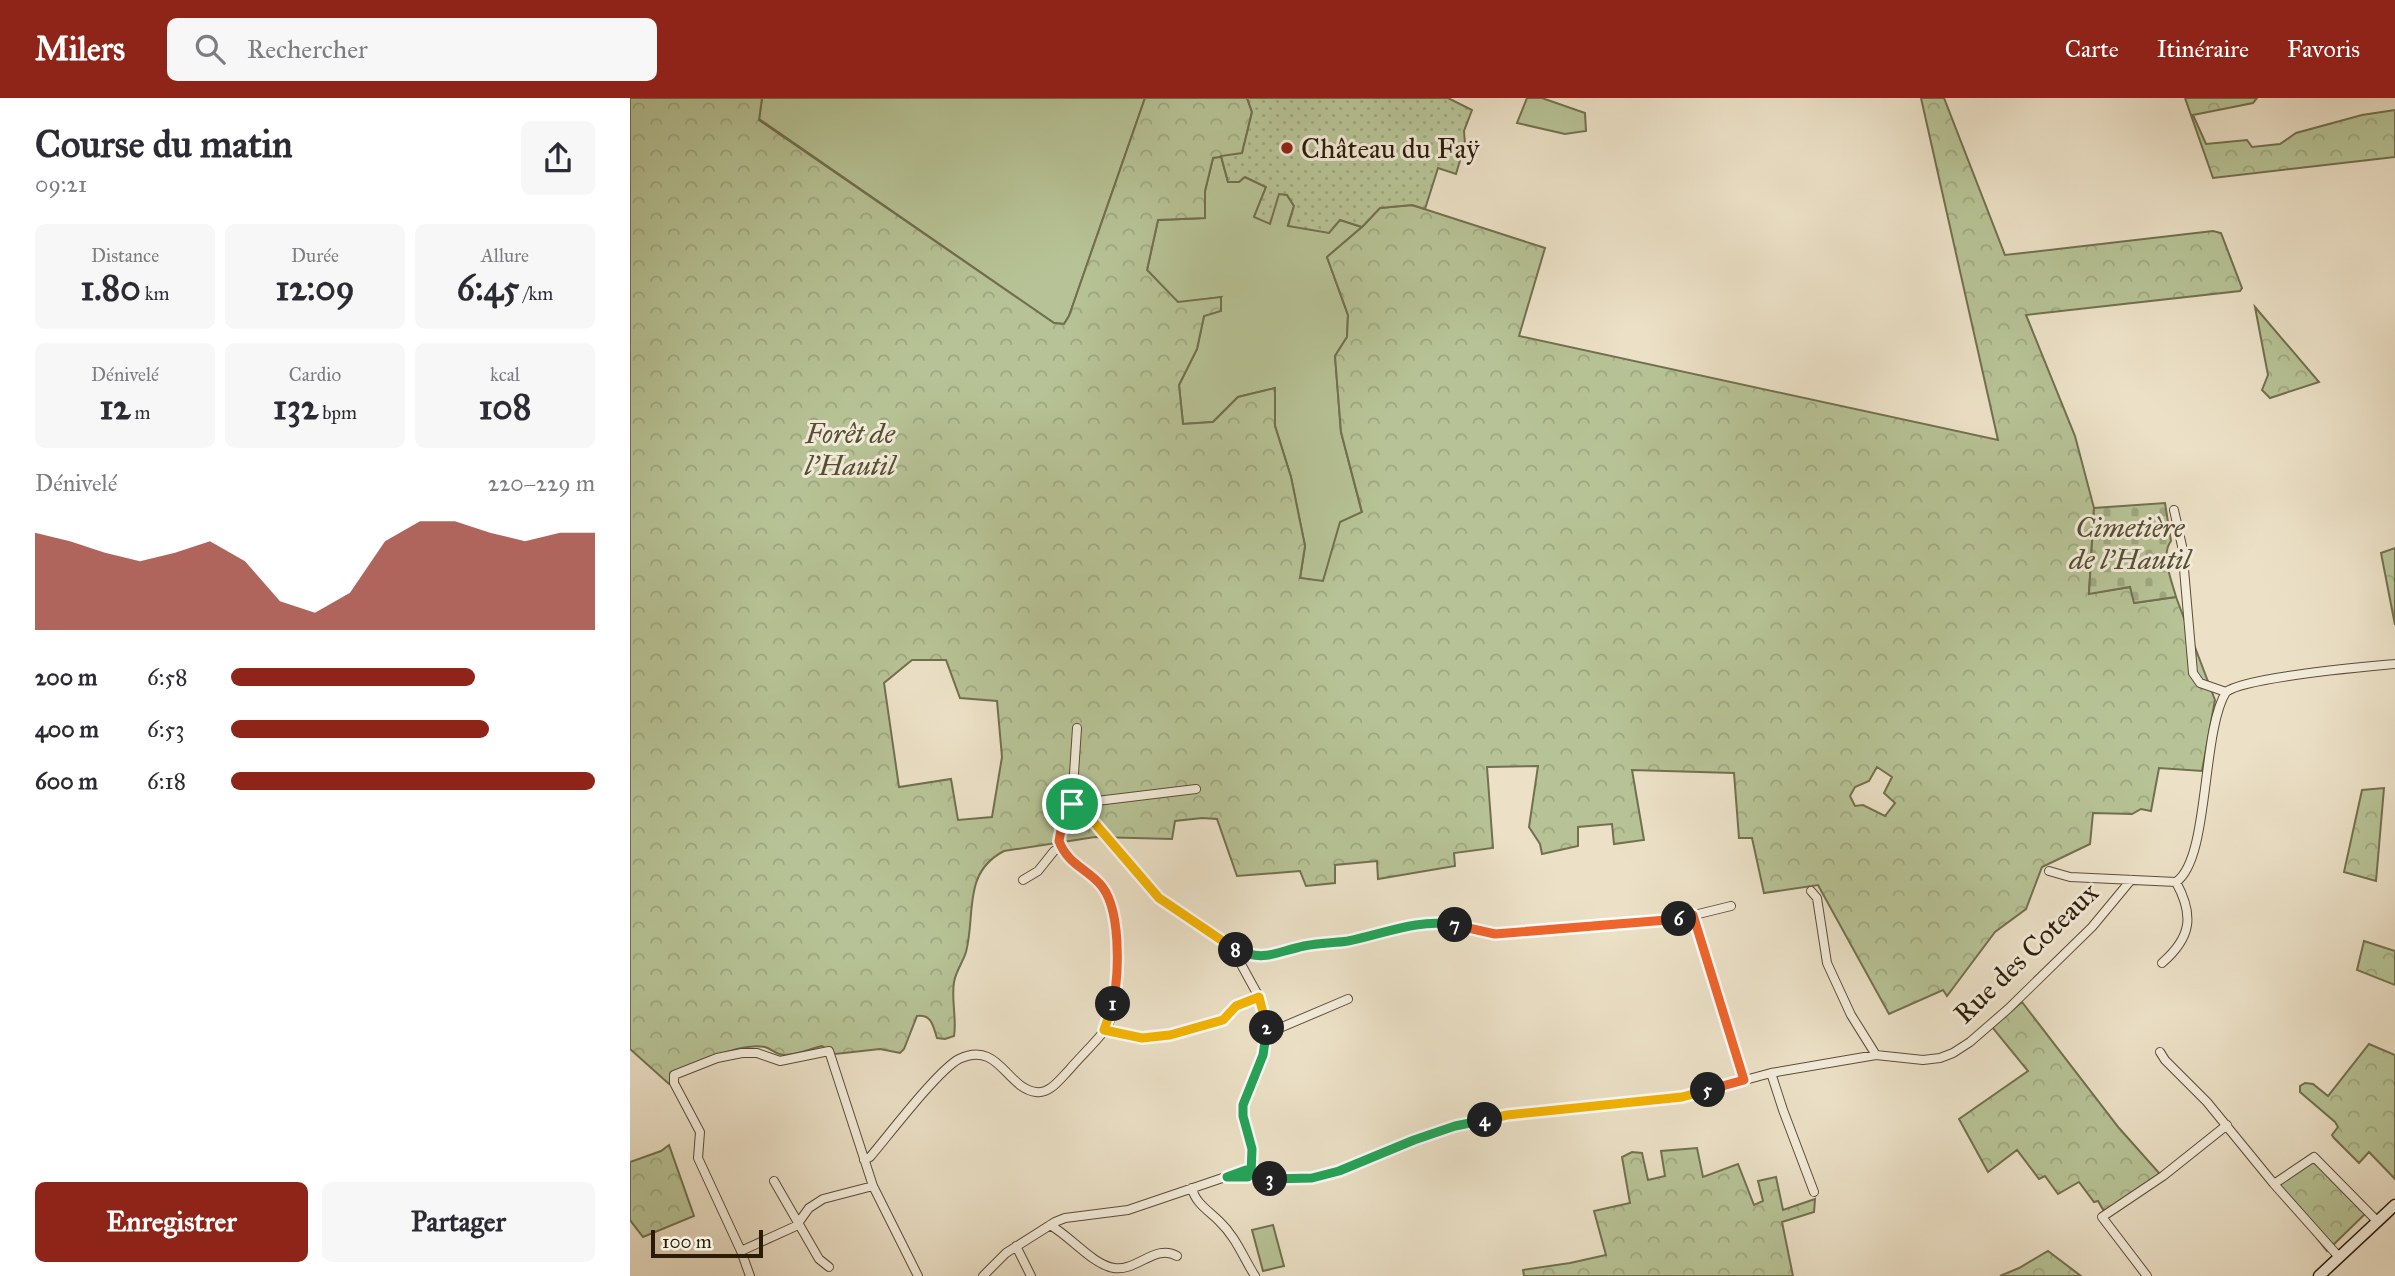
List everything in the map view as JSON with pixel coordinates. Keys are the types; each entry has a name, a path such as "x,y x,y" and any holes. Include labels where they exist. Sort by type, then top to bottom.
{"main road":[{"path":"2319,1276 2395,1205"}],"street":[{"path":"2174,510 2182,547 2193,673 2200,683 2226,692"},
{"path":"2162,963 2184,934 2189,917 2176,882 2182,878 2193,856 2213,737 2226,692 2233,687 2261,681 2395,664"},
{"path":"864,1160 870,1157 957,1060 970,1055 989,1057 1028,1090 1039,1093 1052,1088 1104,1030 1110,1017 1116,982 1115,931 1110,901 1101,885 1072,863 1059,841 1062,824 1072,804 1077,728"},
{"path":"1072,804 1196,789"},
{"path":"1072,804 1086,813 1159,898 1202,925 1228,947 1259,997 1268,1033 1263,1055 1243,1105 1243,1116 1252,1149 1251,1173"},
{"path":"1023,880 1038,871 1054,851 1061,847"},
{"path":"2049,872 2070,877 2131,880"},
{"name":"Rue des Coteaux","path":"983,1276 1006,1253 1065,1218 1128,1210 1246,1170 1270,1179 1312,1178 1339,1171 1455,1126 1507,1115 1682,1097 1771,1073 1876,1055 1923,1060 1940,1058 1970,1042 2053,968 2092,928 2131,880 2176,882"},
{"path":"1811,891 1817,898 1827,963 1851,1015 1876,1055"},
{"path":"1228,947 1248,955 1266,957 1303,946 1347,941 1428,922 1495,934 1678,919 1731,906"},
{"path":"1693,915 1744,1080"},
{"path":"1104,1030 1142,1038 1170,1035 1223,1020 1236,1006 1259,997"},
{"path":"1268,1033 1348,999"},
{"path":"750,1276 698,1158 700,1132 674,1083 674,1075 717,1058 742,1053 757,1053 780,1061 829,1051 873,1186 918,1276"},
{"path":"2160,1052 2227,1125 2274,1184 2339,1257"},
{"path":"1771,1073 1814,1192"},
{"path":"2147,1276 2102,1217 2163,1176 2227,1125"},
{"path":"2274,1184 2314,1157 2378,1222"},
{"path":"774,1181 797,1225 819,1259 829,1267"},
{"path":"741,1251 797,1225 809,1209 822,1199 873,1186"},
{"path":"1192,1188 1199,1203 1229,1231 1255,1276"},
{"path":"1051,1225 1063,1231 1099,1262 1113,1268 1123,1268 1160,1253 1177,1256"},
{"path":"1016,1246 1031,1276"}],"green space":[{"name":"Forêt de l'Hautil","path":"630,98 762,98 759,120 1054,323 1064,324 1145,98 1247,98 1252,112 1242,154 1213,158 1205,191 1205,218 1158,220 1147,270 1178,302 1221,297 1221,311 1204,316 1197,349 1179,385 1183,424 1213,422 1238,397 1275,388 1275,426 1291,477 1305,546 1300,578 1323,581 1340,522 1362,512 1341,432 1335,356 1347,337 1348,315 1327,257 1380,208 1412,205 1545,248 1519,336 1998,440 1921,98 1944,98 2005,255 2213,231 2221,233 2242,288 2240,291 2026,315 2075,436 2094,508 2089,593 2131,587 2135,603 2176,597 2215,700 2202,771 2159,768 2151,811 2141,809 2132,814 2093,813 2090,844 2042,867 2026,909 1995,932 1947,996 1943,990 1889,1014 1818,885 1764,893 1752,838 1739,838 1734,773 1632,770 1644,840 1614,844 1612,824 1578,827 1578,846 1542,854 1540,844 1529,827 1538,766 1487,767 1493,848 1454,853 1455,866 1378,879 1377,861 1335,865 1335,883 1306,886 1300,871 1237,876 1217,819 1202,818 1175,821 1172,839 1095,837 1004,851 991,860 976,883 966,952 954,982 954,1036 945,1039 937,1038 929,1019 917,1016 900,1053 880,1049 835,1054 822,1046 785,1055 765,1047 754,1046 714,1057 688,1070 669,1084 630,1049","holes":["912,660 946,660 960,698 997,701 1002,757 992,817 958,820 951,779 899,787 884,683","1877,767 1892,777 1884,793 1895,803 1885,816 1863,805 1855,806 1850,796 1855,787 1869,781"]},
{"path":"762,98 1145,98 1064,324 1054,323 759,119"},
{"path":"1247,98 1448,98 1472,110 1464,131 1465,144 1456,174 1438,168 1425,209 1412,205 1380,208 1362,227 1340,220 1329,233 1288,226 1294,206 1287,195 1279,194 1270,224 1254,217 1266,187 1245,177 1239,182 1228,182 1221,156 1242,153 1252,112"},
{"path":"1527,98 1542,98 1585,113 1586,131 1565,134 1517,123"},
{"path":"2185,98 2257,98 2253,103 2193,115 2206,144 2247,140 2252,147 2280,144 2296,133 2362,115 2395,110 2395,157 2213,178"},
{"path":"1221,156 1228,182 1245,177 1266,187 1254,217 1279,193 1287,195 1294,206 1288,225 1340,220 1362,227 1327,257 1348,315 1347,337 1335,356 1341,432 1362,513 1331,557 1323,582 1300,578 1305,546 1291,477 1275,426 1275,388 1238,397 1213,422 1183,424 1179,385 1197,349 1204,316 1221,297 1178,303 1147,270 1158,220 1205,218 1205,191 1213,158"},
{"path":"2255,307 2319,382 2270,398 2262,390 2268,375"},
{"name":"Cimetière de l'Hautil","path":"2165,503 2171,541 2167,561 2176,597 2134,603 2130,587 2089,594 2094,508"},
{"path":"2395,548 2395,625 2381,553"},
{"path":"2384,788 2376,881 2344,872 2362,790"},
{"path":"2364,941 2395,951 2395,985 2357,970"},
{"path":"2022,1002 2119,1128 2160,1174 2105,1213 2098,1201 2094,1202 2079,1182 2058,1194 2045,1176 2039,1179 2017,1150 1988,1172 1959,1119 2028,1071 1992,1027"},
{"path":"2369,1044 2395,1055 2395,1179 2369,1152 2359,1163 2332,1135 2338,1127 2335,1122 2300,1092 2300,1086 2305,1083 2313,1084 2328,1096"},
{"path":"669,1145 694,1216 643,1237 630,1220 630,1162 661,1151"},
{"path":"1697,1148 1703,1177 1738,1164 1754,1205 1763,1201 1758,1181 1776,1177 1783,1210 1815,1199 1814,1212 1782,1222 1793,1276 1524,1276 1523,1270 1606,1255 1594,1211 1630,1203 1622,1157 1632,1152 1642,1153 1648,1180 1665,1176 1661,1151"},
{"path":"2314,1154 2366,1213 2327,1251 2274,1184"},
{"path":"1273,1225 1284,1266 1263,1271 1252,1230"},
{"path":"2048,1251 2081,1276 2000,1276 2019,1268"}],"place":[{"name":"Château du Faÿ","path":"1287,148"}],"route":[{"path":"1072,804 1062,824 1059,841 1061,847 1072,863 1101,885 1113,908 1117,974 1110,1017 1104,1030 1142,1038 1161,1037 1217,1023 1229,1016 1236,1006 1259,997 1268,1033 1263,1055 1243,1105 1243,1116 1252,1149 1251,1173 1248,1177 1227,1177 1246,1170 1251,1173 1258,1177 1270,1179 1312,1178 1339,1171 1455,1126 1507,1115 1682,1097 1744,1080 1693,915 1678,919 1495,934 1428,922 1347,941 1303,946 1266,957 1248,955 1228,947 1202,925 1159,898 1086,813 1072,804"}]}
